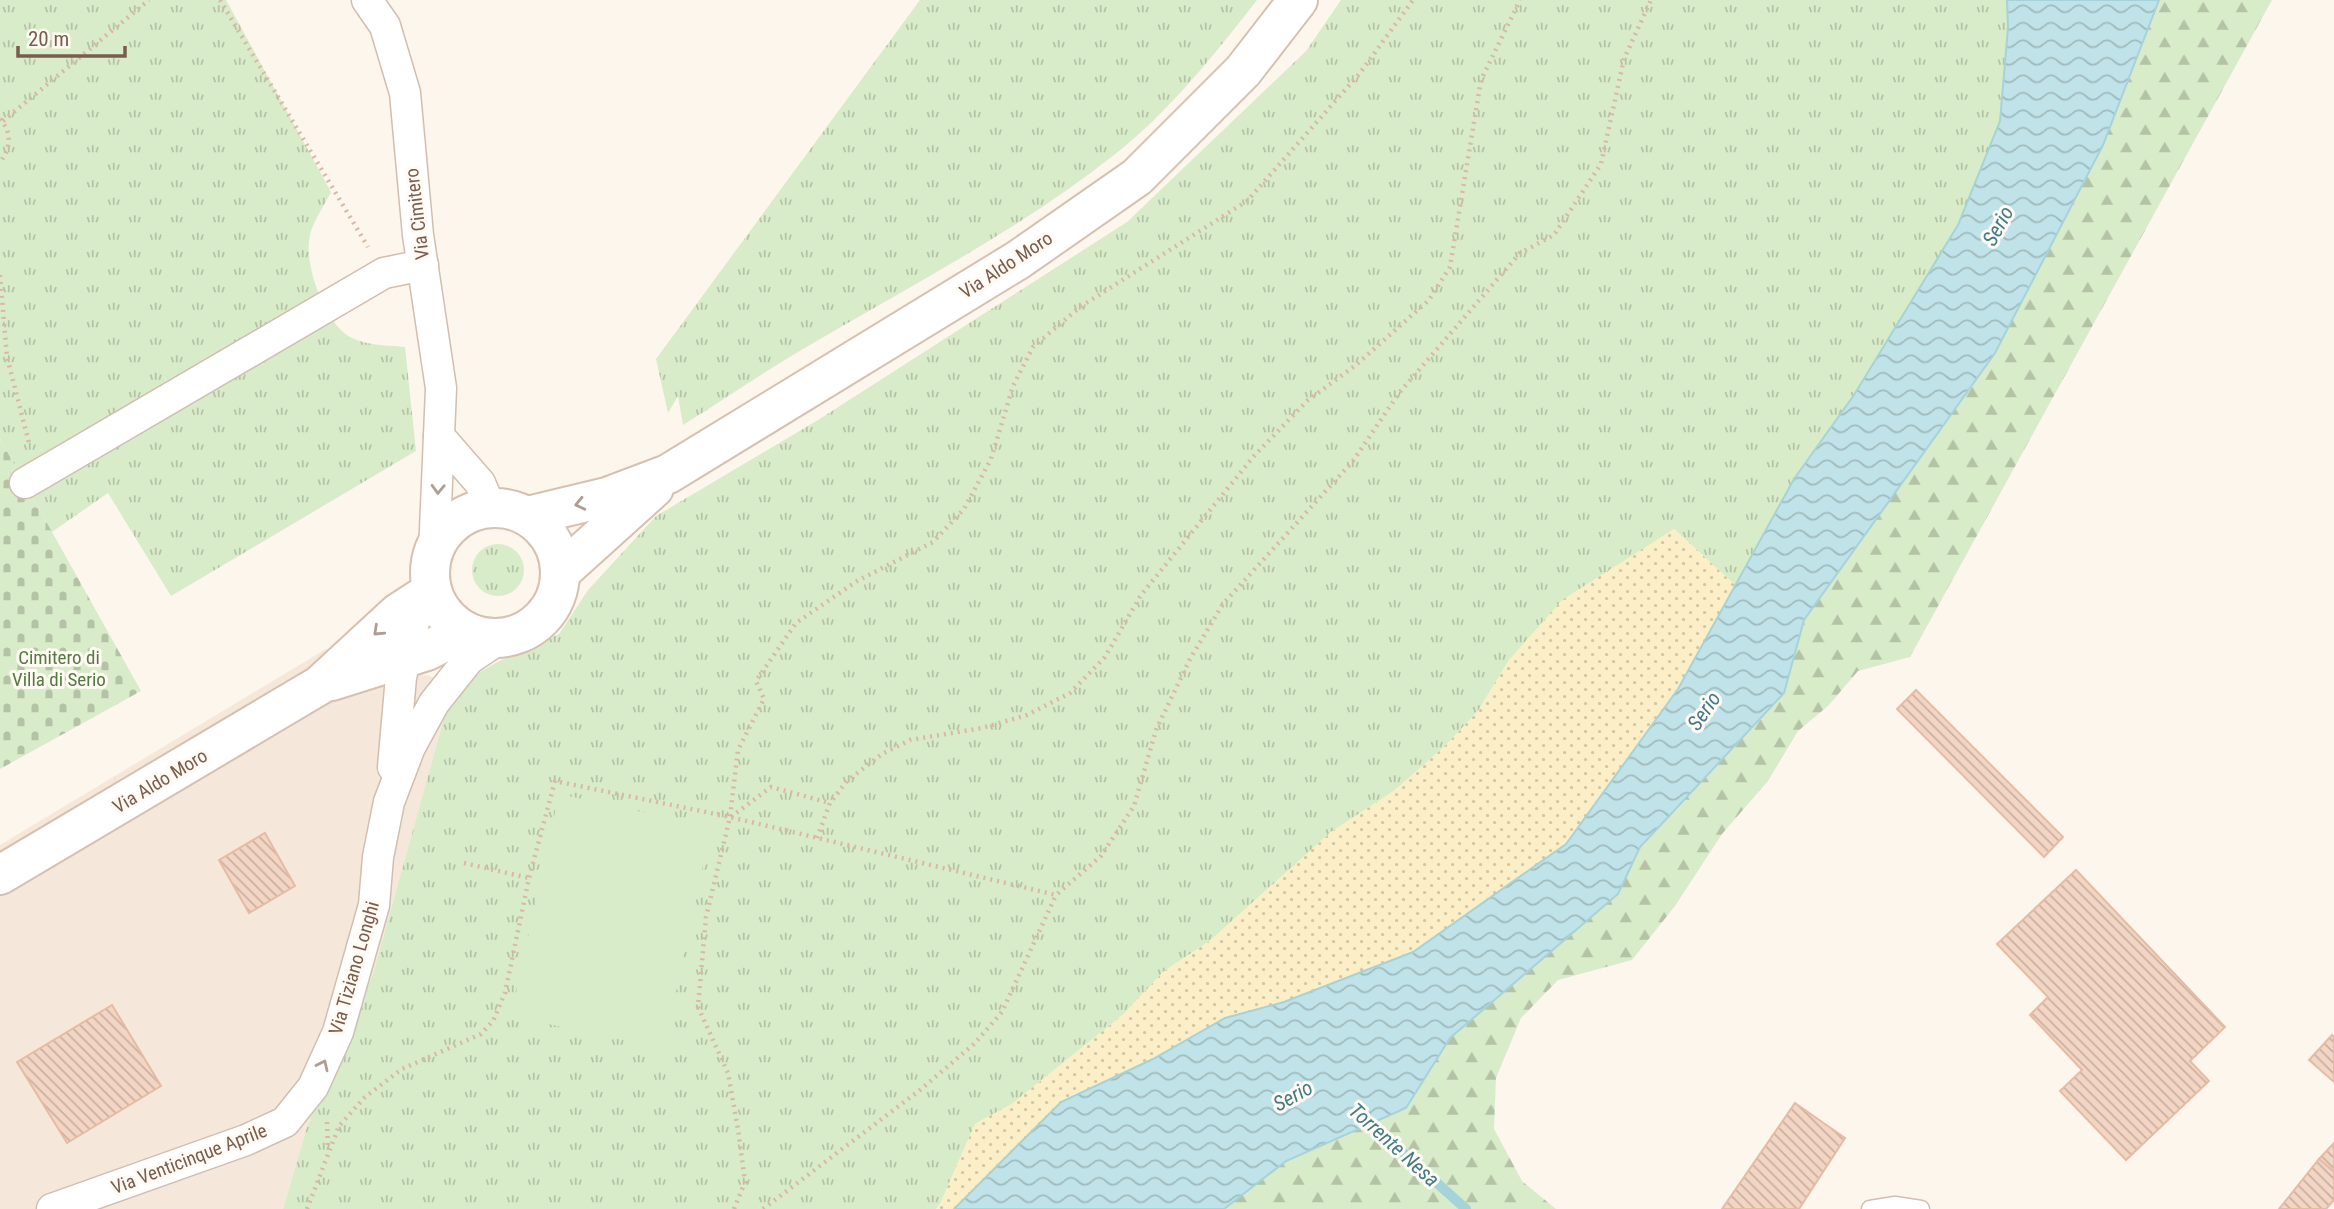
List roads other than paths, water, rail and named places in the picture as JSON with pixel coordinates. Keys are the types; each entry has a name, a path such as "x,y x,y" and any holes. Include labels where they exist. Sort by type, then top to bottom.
{"street":[{"name":"Via Cimitero","path":"367,0 385,26 405,93 423,265 440,388 434,553 403,667"},
{"name":"Via Aldo Moro","path":"490,507 528,516 607,497 668,474 1018,260 1137,177 1242,71 1298,0"},
{"path":"31,480 384,273 423,265"},
{"path":"320,685 427,585 439,538 461,517 490,507 480,483 439,436"},
{"name":"Via Aldo Moro","path":"561,572 668,474"},
{"path":"320,685 403,667 427,651 482,635 530,629 553,604 561,572 552,540 528,516"},
{"path":"427,585 444,615 482,635"},
{"name":"Via Tiziano Longhi","path":"390,802 410,747 434,703 469,659 482,635"},
{"name":"Via Tiziano Longhi","path":"285,1122 313,1087 338,1032 374,905 378,857 390,802 403,667"},
{"name":"Via Aldo Moro","path":"0,875 320,685"},
{"name":"Via Venticinque Aprile","path":"52,1209 246,1140 285,1122"}],"lane":[{"path":"1870,1209 1895,1205 1921,1209"}],"water":[{"name":"Serio","path":"2007,0 2159,0 2103,145 1995,353 1804,620 1784,693 1640,847 1618,894 1450,1038 1406,1108 1286,1161 1224,1209 954,1209 1061,1102 1153,1059 1225,1018 1284,1002 1413,952 1566,844 1678,689 1794,479 1854,395 1958,225 2000,121 2008,28"}],"waterway":[{"name":"Torrente Nesa","path":"1361,1115 1466,1209"}],"park label":[{"name":"Cimitero di Villa di Serio","path":"59,668"}]}
